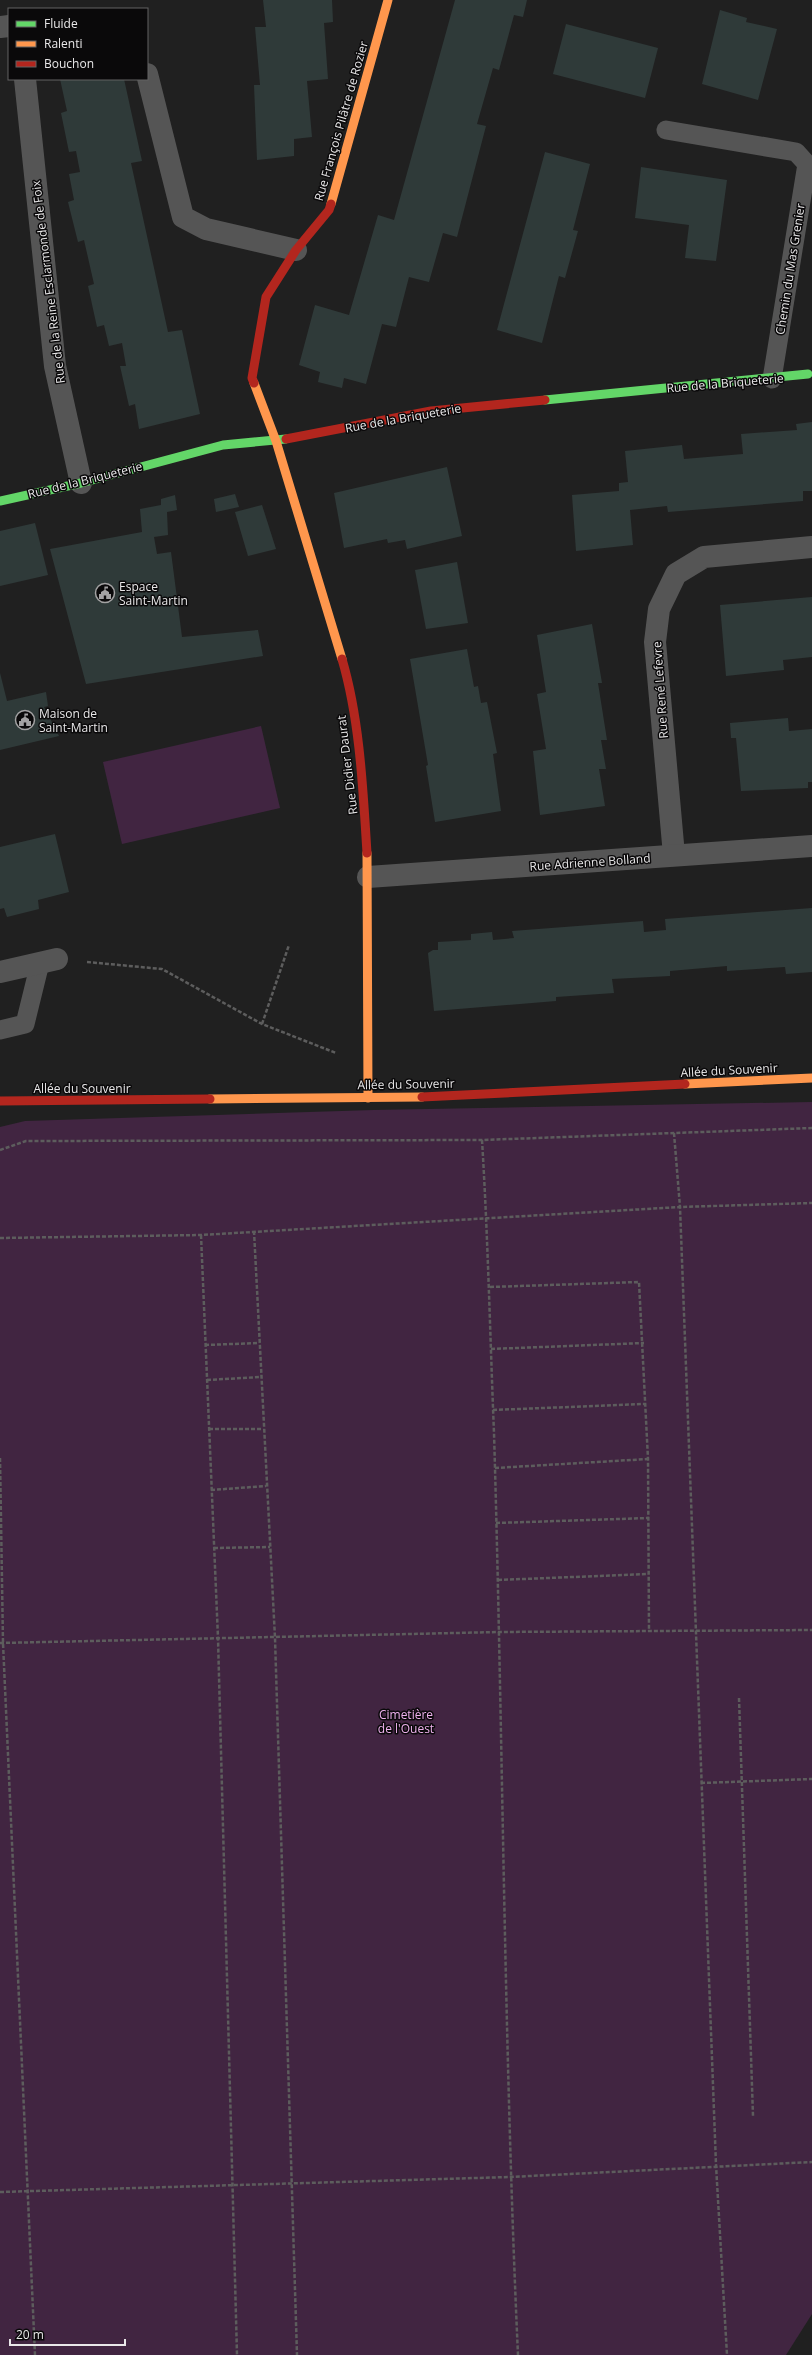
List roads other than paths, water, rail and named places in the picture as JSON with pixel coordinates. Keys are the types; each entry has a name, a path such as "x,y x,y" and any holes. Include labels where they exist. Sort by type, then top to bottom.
{"street":[{"name":"Rue François Pilâtre de Rozier","path":"276,441 252,378 266,297 296,250 329,210 388,0"},
{"path":"148,78 183,217 206,229 296,250"},
{"name":"Rue de la Reine Esclarmonde de Foix","path":"25,80 55,366 81,483"},
{"name":"Rue de la Briqueterie","path":"0,501 81,483 223,445 276,441 431,411 772,379 810,374"},
{"name":"Rue Didier Daurat","path":"276,441 348,680 363,786 368,877 368,1098"},
{"name":"Rue René Lefevre","path":"674,855 655,642 659,609 676,574 704,557 812,548"},
{"name":"Rue Adrienne Bolland","path":"368,877 812,846"},
{"path":"0,972 48,961"},
{"name":"Allée du Souvenir","path":"0,1101 400,1098 812,1078"}],"lane":[{"name":"Chemin du Mas Grenier","path":"666,130 796,152 807,164 772,379"},
{"path":"0,1030 25,1024 48,961"}],"place":[{"name":"Espace Saint-Martin","path":"105,593"},
{"name":"Maison de Saint-Martin","path":"25,720"}],"park label":[{"name":"Cimetière de l'Ouest","path":"406,1721"}]}
